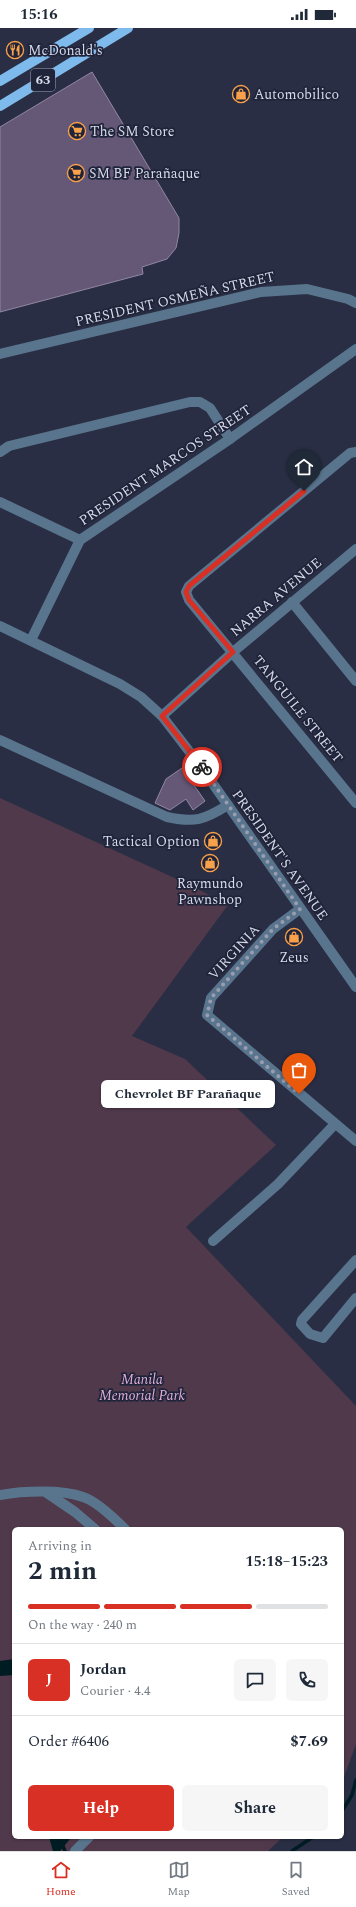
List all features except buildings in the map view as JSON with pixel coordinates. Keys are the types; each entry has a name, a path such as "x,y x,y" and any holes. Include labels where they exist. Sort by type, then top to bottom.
{"main road":[{"name":"63","path":"0,81 89,28"},
{"name":"63","path":"0,106 128,28"}],"street":[{"name":"PRESIDENT OSMEÑA STREET","path":"0,354 261,292 307,288 348,299 356,303"},
{"name":"PRESIDENT MARCOS STREET","path":"31,640 80,540 230,439 356,349"},
{"path":"0,452 9,446 190,402 200,402 210,408 230,439"},
{"name":"TANGUILE STREET","path":"356,452 350,453 195,582 186,592 189,600 356,803"},
{"path":"0,502 80,540"},
{"name":"NARRA AVENUE","path":"162,716 233,652 292,602 354,555"},
{"path":"292,602 356,681"},
{"name":"PRESIDENT'S AVENUE","path":"0,626 120,684 141,697 162,716 199,764 356,987"},
{"path":"0,740 167,817 187,821 195,820 209,817 228,805"},
{"name":"VIRGINIA","path":"300,909 273,929 211,998 207,1015 335,1124"},
{"path":"213,1241 278,1184 335,1124 356,1141"},
{"path":"356,1260 302,1320 301,1324 310,1334 323,1338 356,1298"},
{"path":"0,1495 20,1492 45,1492 83,1497 92,1501 123,1527"},
{"path":"45,1492 65,1505 92,1527"},
{"path":"75,1851 86,1839"}],"green space":[{"name":"Manila Memorial Park","path":"0,798 192,886 228,905 132,1036 185,1059 276,1145 186,1227 356,1406 356,1744 344,1777 344,1527 12,1527 12,1839 281,1839 268,1851 0,1851"}],"water":[{"path":"12,1659 12,1675 0,1676 0,1661"},
{"path":"50,1839 70,1839 60,1851 53,1851"}],"waterway":[{"path":"344,1808 352,1795 356,1780"},
{"path":"60,1839 65,1851"},
{"path":"292,1851 310,1839"}],"way so far":[{"path":"202,767 300,909 273,929 211,998 207,1015 299,1094"}],"place":[{"name":"McDonald's","path":"15,50"},
{"name":"Automobilico","path":"241,94"},
{"name":"The SM Store","path":"77,131"},
{"name":"SM BF Parañaque","path":"76,173"},
{"name":"Tactical Option","path":"213,841"},
{"name":"Raymundo Pawnshop","path":"210,863"},
{"name":"Zeus","path":"294,937"},
{"name":"Chevrolet BF Parañaque","path":"299,1094"}],"route":[{"path":"202,767 162,716 204,676 233,652 189,600 186,592 189,586 304,491"}]}
